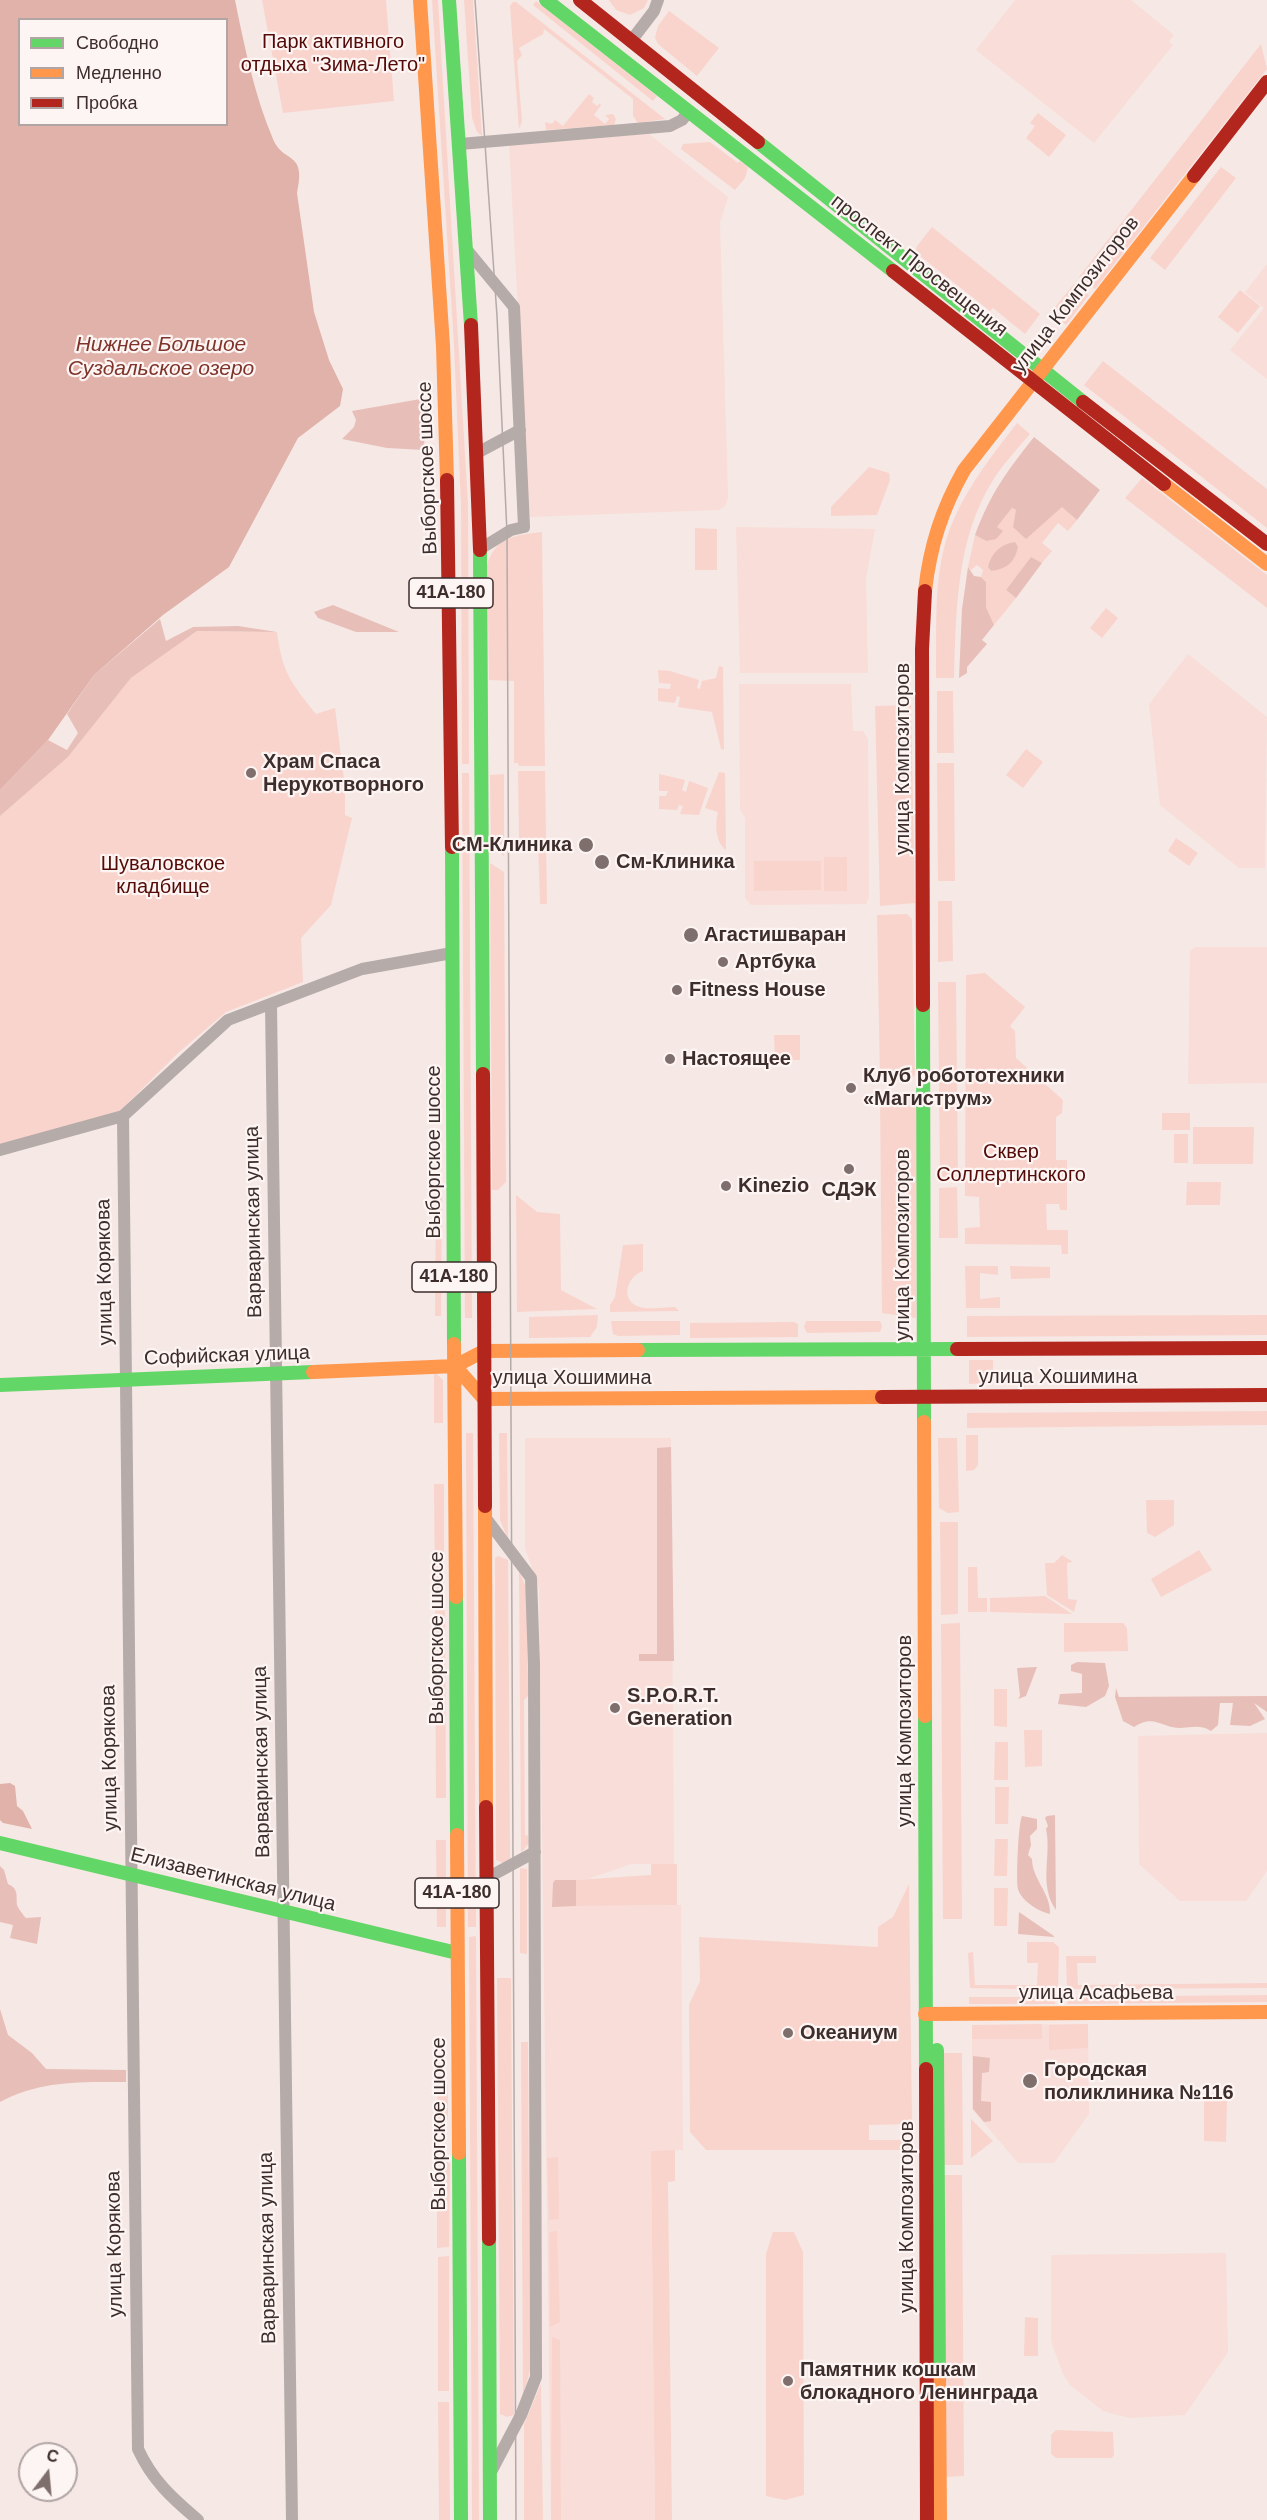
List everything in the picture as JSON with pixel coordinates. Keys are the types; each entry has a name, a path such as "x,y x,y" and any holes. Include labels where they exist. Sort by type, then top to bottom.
{"main road":[{"name":"Выборгское шоссе","path":"420,0 448,451 461,2520"},
{"name":"41А-180","path":"450,0 466,249 480,549 490,2520"},
{"name":"проспект Просвещения","path":"546,0 1267,564"},
{"name":"проспект Просвещения","path":"580,0 1045,372 1267,544"},
{"name":"улица Композиторов","path":"1045,372 1267,82"},
{"name":"улица Композиторов","path":"927,2520 931,2014 928,1397 929,600 936,551 945,518 987,451 1035,384 1267,94"},
{"name":"улица Хошимина","path":"1267,1348 484,1351 455,1366 484,1399 1267,1395"},
{"name":"Софийская улица","path":"0,1385 455,1366"},
{"name":"Елизаветинская улица","path":"0,1843 283,1913 458,1953"},
{"name":"улица Асафьева","path":"931,2014 1267,2012"},
{"name":"улица Композиторов","path":"931,2014 940,2520"}],"street":[{"path":"631,41 654,11 658,0"},
{"path":"460,144 670,126 682,120 689,111"},
{"path":"466,249 514,307 520,430 524,527 511,530 480,549"},
{"path":"477,453 520,430"},
{"path":"0,1150 123,1116 228,1020 362,969 452,952"},
{"name":"Варваринская улица","path":"271,1004 292,2520"},
{"name":"улица Корякова","path":"123,1116 138,2449 148,2471 163,2491 198,2520"},
{"path":"485,1516 531,1578 535,1852 536,2377 521,2415 490,2473"},
{"path":"487,1878 535,1852"}],"shaded area":[{"path":"1015,0 1131,0 1174,35 1169,41 1173,45 1094,143 976,50"},
{"path":"649,134 728,197 720,223 728,498 725,506 719,510 529,517 509,143"},
{"path":"1267,264 1267,379 1230,350 1264,308 1245,292"},
{"path":"426,398 424,450 387,448 342,439 354,427 356,420 352,411"},
{"path":"1034,437 1100,490 1077,520 1062,507 1026,539 1013,527 1016,510 1012,508 997,527 1003,531 996,539 986,541 975,535 987,507 1007,472"},
{"path":"736,527 875,529 866,578 868,673 740,673"},
{"path":"1015,542 1018,547 1012,561 1002,569 991,571 988,567 994,553 1005,545"},
{"path":"1031,557 1042,563 1016,598 1006,590"},
{"path":"968,567 974,576 981,577 986,582 986,607 994,625 982,640 987,644 967,667 967,673 959,678 962,609"},
{"path":"333,605 399,632 356,632 318,618 314,612"},
{"path":"160,619 166,641 193,627 238,626 277,632 197,631 131,678 68,757 0,816 0,790 48,740 67,750 78,733 67,714 94,675"},
{"path":"1188,654 1267,717 1265,868 1239,868 1160,805 1149,704"},
{"path":"739,684 851,684 853,731 863,731 868,739 869,897 866,904 751,905 745,898 745,818 740,809"},
{"path":"1195,947 1267,947 1267,1083 1188,1084 1190,951"},
{"path":"525,1438 671,1438 674,1864 631,1864 588,1879 576,1880 576,1906 681,1905 683,2150 651,2151 655,2520 551,2520 539,1588 525,1548"},
{"path":"671,1447 674,1661 639,1661 639,1654 657,1654 657,1448"},
{"path":"1077,1662 1105,1663 1109,1686 1105,1696 1086,1707 1058,1704 1060,1694 1082,1693 1082,1674 1071,1671 1071,1665"},
{"path":"1037,1667 1026,1696 1018,1699 1020,1696 1017,1668"},
{"path":"1116,1688 1119,1697 1267,1696 1267,1712 1254,1703 1265,1719 1250,1726 1230,1725 1233,1703 1220,1703 1218,1725 1211,1731 1199,1727 1172,1727 1152,1721 1134,1727 1123,1721 1115,1697"},
{"path":"1267,1733 1267,1871 1246,1901 1180,1901 1139,1864 1138,1736"},
{"path":"1055,1815 1056,1910 1048,1890 1046,1829 1048,1826 1045,1818"},
{"path":"1022,1816 1037,1819 1037,1829 1030,1836 1031,1845 1028,1855 1032,1859 1035,1873 1048,1899 1050,1914 1031,1905 1018,1889 1019,1830"},
{"path":"0,1866 4,1870 8,1884 15,1890 17,1905 23,1915 26,1918 41,1917 37,1944 10,1938 13,1925 0,1922"},
{"path":"555,1880 576,1880 576,1906 552,1907"},
{"path":"1019,1912 1054,1936 1054,1937 1018,1934"},
{"path":"0,2009 8,2035 32,2053 46,2069 126,2070 126,2082 46,2086 0,2102"},
{"name":"Городская поликлиника №116","path":"1088,2024 1089,2114 1054,2163 1018,2163 972,2109 972,2025"},
{"path":"973,2056 990,2058 989,2072 982,2073 981,2101 991,2102 991,2121 984,2122 973,2109"},
{"path":"1226,2253 1228,2352 1185,2415 1129,2418 1103,2411 1070,2385 1063,2374 1051,2341 1051,2255"}],"green space":[{"name":"Парк активного отдыха \"Зима-Лето\"","path":"262,0 386,0 394,101 283,113"},
{"path":"432,0 438,0 468,505 469,764 462,764 461,505 454,345"},
{"path":"464,0 473,0 482,136 477,132 472,118"},
{"path":"609,0 648,0 644,8 630,15 616,10"},
{"path":"536,1 657,96 653,101 533,5"},
{"path":"516,2 665,119 638,123 633,116 633,99 544,29 543,34 519,48 522,55 517,61 522,121 519,129 510,6"},
{"path":"669,11 719,48 697,76 658,44 655,38 658,26"},
{"path":"1261,44 1267,69 1095,289 1079,277"},
{"path":"589,94 594,98 592,102 597,106 600,103 601,105 594,115 605,124 609,119 605,115 613,114 616,119 614,125 546,130 545,122 552,124 555,120 563,126"},
{"path":"1038,113 1066,135 1049,157 1026,138 1035,126 1030,123"},
{"path":"710,142 738,163 740,161 748,167 745,178 735,190 681,149 683,144"},
{"path":"1221,167 1236,178 1165,270 1150,258"},
{"path":"932,227 1040,314 1025,334 993,308 990,311 915,252"},
{"path":"1074,284 1089,295 1066,325 1051,312"},
{"path":"1240,290 1260,306 1238,333 1218,317"},
{"path":"1103,361 1267,489 1267,528 1084,385"},
{"path":"1017,423 1030,434 999,471 982,500 965,549 958,601 954,678 936,678 937,597 947,537 974,481"},
{"path":"869,467 889,473 890,480 877,515 831,516 831,507"},
{"path":"1142,478 1267,575 1267,608 1125,498"},
{"path":"1062,506 1077,520 1068,531 1058,523 1042,543 1052,551 1042,563 1031,558 1006,590 1016,598 994,625 986,607 986,582 981,577 983,570 977,565 971,570 968,567 975,535 986,541 1012,508 1016,510"},
{"path":"695,528 717,529 717,570 695,570"},
{"path":"542,532 545,766 519,766 518,763 514,763 514,681 489,680 487,565 495,548 501,543 515,536"},
{"path":"1106,608 1118,618 1102,638 1090,628"},
{"name":"Шуваловское кладбище","path":"197,631 277,632 285,667 300,694 316,714 335,708 345,787 345,815 352,818 331,905 301,938 303,982 226,1012 178,1053 119,1112 0,1145 0,816 68,757 131,678"},
{"path":"719,666 723,667 724,750 721,749 712,712 678,707 680,697 677,696 675,703 658,701 658,688 670,689 671,684 659,683 658,670 670,671 699,680 697,688 700,689 702,681 716,678"},
{"path":"937,691 953,691 954,753 937,753"},
{"path":"911,705 915,903 880,906 875,706"},
{"path":"1026,749 1043,762 1023,788 1006,775"},
{"path":"937,763 954,763 955,881 938,881"},
{"path":"518,771 545,771 547,904 540,904 538,838 519,838"},
{"path":"719,772 725,773 726,850 722,847 718,837 716,821 718,812 705,808"},
{"path":"462,773 469,773 472,1318 465,1318"},
{"path":"504,774 504,856 491,846 490,775"},
{"path":"659,774 685,780 682,790 686,792 689,781 708,788 699,815 680,814 683,806 679,805 677,810 659,809 659,796 666,796 668,791 659,791"},
{"path":"1176,838 1198,853 1189,866 1168,851"},
{"path":"824,857 847,857 847,891 824,891"},
{"path":"754,861 821,861 821,890 754,891"},
{"path":"490,863 504,872 506,1182 498,1190 492,1190"},
{"path":"938,901 952,901 953,961 938,962"},
{"path":"907,914 912,919 915,1075 909,1081 880,1081 877,915"},
{"name":"Сквер Соллертинского","path":"985,973 1025,1007 1010,1026 1015,1031 1016,1058 1063,1100 1062,1113 1056,1117 1056,1160 1067,1160 1067,1210 1060,1210 1059,1204 1046,1204 1047,1230 1068,1230 1068,1254 1062,1254 1061,1245 965,1244 965,1228 980,1227 979,1197 965,1196 966,975"},
{"path":"938,982 956,982 958,1179 940,1180"},
{"path":"774,1035 800,1035 800,1060 775,1060"},
{"path":"917,1094 916,1318 882,1313 880,1096"},
{"path":"1162,1113 1190,1113 1190,1130 1162,1130"},
{"path":"1193,1127 1254,1127 1253,1164 1193,1164"},
{"path":"1174,1134 1188,1134 1188,1163 1174,1163"},
{"path":"1187,1182 1221,1182 1220,1205 1186,1205"},
{"path":"957,1187 958,1238 939,1238 939,1188"},
{"path":"436,1191 442,1191 441,1316 435,1316"},
{"path":"516,1195 537,1212 560,1214 561,1290 597,1309 517,1312"},
{"path":"643,1244 643,1271 629,1283 629,1300 640,1307 675,1307 679,1311 610,1312 610,1305 615,1297 623,1245"},
{"path":"965,1266 998,1266 998,1275 980,1273 980,1299 1000,1297 1000,1308 966,1308"},
{"path":"1010,1266 1050,1267 1050,1278 1011,1279"},
{"path":"598,1315 597,1327 590,1337 529,1338 529,1317"},
{"path":"1267,1315 1267,1335 967,1337 967,1316"},
{"path":"611,1321 680,1321 680,1335 618,1336 613,1334"},
{"path":"806,1321 880,1321 882,1326 880,1332 807,1333 804,1327"},
{"path":"794,1322 798,1324 798,1337 690,1338 690,1323"},
{"path":"969,1360 993,1360 993,1383 969,1384"},
{"path":"434,1371 443,1380 443,1423 434,1423"},
{"path":"1267,1411 1267,1425 967,1428 967,1413"},
{"path":"466,1433 473,1433 476,1927 468,1927"},
{"path":"499,1433 507,1433 508,1539 500,1520"},
{"path":"966,1435 978,1435 978,1465 974,1470 966,1471"},
{"path":"938,1438 957,1438 959,1512 948,1513 939,1508"},
{"path":"434,1484 444,1484 444,1598 435,1598"},
{"path":"1146,1500 1174,1500 1174,1525 1155,1537 1147,1533"},
{"path":"940,1522 958,1522 958,1614 941,1615"},
{"path":"1199,1550 1212,1570 1161,1597 1151,1579"},
{"path":"1062,1555 1073,1562 1067,1563 1068,1599 1077,1600 1074,1612 1047,1595 1045,1563 1054,1563"},
{"path":"498,1556 508,1560 510,1860 503,1863 496,1860 495,1558"},
{"path":"968,1567 977,1567 978,1598 987,1598 987,1612 968,1612"},
{"path":"519,1571 527,1590 528,1696 524,1700 525,1835 528,1836 529,1843 521,1853"},
{"path":"1045,1596 1072,1614 990,1612 990,1598"},
{"path":"445,1606 446,1798 436,1798 435,1607"},
{"path":"960,1623 962,1919 943,1919 941,1624"},
{"path":"1064,1623 1123,1623 1127,1628 1128,1651 1064,1652"},
{"path":"994,1689 1007,1689 1007,1727 994,1726"},
{"path":"1024,1730 1042,1730 1042,1766 1025,1767"},
{"path":"995,1742 1008,1742 1008,1780 994,1780"},
{"path":"995,1787 1009,1787 1008,1824 995,1824"},
{"path":"995,1839 1008,1839 1007,1876 994,1876"},
{"path":"436,1840 446,1840 446,1927 437,1927"},
{"path":"651,1864 677,1864 677,1905 576,1906 576,1880 651,1875"},
{"path":"520,1868 527,1869 527,1954 520,1953"},
{"name":"Океаниум","path":"909,1884 912,2124 869,2125 869,2140 911,2140 912,2150 706,2150 690,2132 689,2005 700,1981 699,1937 878,1947 878,1927 893,1917"},
{"path":"994,1888 1008,1888 1007,1926 994,1926"},
{"path":"476,1936 479,2520 472,2520 469,1937"},
{"path":"1027,1942 1053,1942 1059,1947 1058,1990 970,1988 968,1953 973,1952 975,1985 1037,1985 1038,1963 1027,1963"},
{"path":"1066,1956 1096,1956 1096,1963 1077,1963 1078,1985 1267,1983 1267,1988 1067,1989"},
{"path":"497,1978 511,1978 514,2415 507,2417 500,2414"},
{"path":"1267,1995 1267,2002 1068,2004 1065,1997"},
{"path":"969,1997 1056,1997 1055,2004 969,2004"},
{"path":"1042,2024 1042,2039 972,2039 972,2025"},
{"path":"1088,2024 1088,2048 1049,2050 1049,2025"},
{"path":"521,2042 528,2042 530,2370 523,2398"},
{"path":"944,2053 962,2053 963,2165 944,2165"},
{"path":"437,2080 448,2084 448,2119 438,2127"},
{"path":"1204,2101 1227,2101 1226,2142 1204,2141"},
{"path":"971,2119 993,2141 971,2158"},
{"path":"675,2150 675,2181 668,2182 672,2520 655,2520 651,2151"},
{"path":"437,2154 450,2164 449,2247 437,2248"},
{"path":"558,2157 559,2219 549,2220 547,2158"},
{"path":"944,2175 962,2175 964,2476 945,2477"},
{"path":"557,2231 560,2322 550,2327 549,2232"},
{"path":"773,2232 794,2232 803,2252 804,2495 785,2500 766,2496 766,2254"},
{"path":"449,2256 449,2391 438,2391 438,2257"},
{"path":"1025,2317 1038,2318 1038,2356 1024,2356"},
{"path":"552,2337 560,2340 561,2520 551,2520"},
{"path":"541,2384 543,2520 524,2520 524,2424"},
{"path":"438,2402 449,2402 450,2520 439,2520"},
{"path":"1056,2430 1113,2432 1114,2455 1112,2458 1056,2458 1051,2454 1051,2435"}],"water":[{"name":"Нижнее Большое Суздальское озеро","path":"0,0 235,0 251,71 273,139 277,147 292,159 299,170 297,193 314,312 329,360 343,389 340,406 298,438 229,567 163,615 94,675 48,740 0,790"},
{"path":"10,1783 15,1786 17,1806 23,1811 32,1829 3,1823 0,1820 0,1784"}],"tram line":[{"path":"475,0 497,316 507,533 516,2520"}],"traffic: fast":[{"path":"449,0 471,325"},
{"path":"546,0 893,271"},
{"path":"758,142 1083,402"},
{"path":"480,550 483,1074"},
{"path":"452,847 454,1344"},
{"path":"923,1005 924,1422"},
{"path":"638,1350 957,1349"},
{"path":"0,1385 313,1372"},
{"path":"456,1597 457,1835"},
{"path":"925,1716 926,2069"},
{"path":"0,1843 457,1953"},
{"path":"937,2050 939,2381"},
{"path":"459,2153 461,2520"},
{"path":"489,2239 490,2520"}],"traffic: slow":[{"path":"420,0 443,346 447,480"},
{"path":"925,591 938,528 949,499 964,470 1194,176"},
{"path":"1164,484 1267,564"},
{"path":"454,1344 456,1597"},
{"path":"313,1372 455,1366 484,1351 638,1350"},
{"path":"455,1366 484,1399 882,1397"},
{"path":"924,1422 925,1716"},
{"path":"485,1506 486,1807"},
{"path":"457,1835 459,2153"},
{"path":"925,2014 1267,2012"},
{"path":"939,2381 940,2520"}],"traffic: jam":[{"path":"580,0 758,142"},
{"path":"1194,176 1267,82"},
{"path":"893,271 1164,484"},
{"path":"471,325 480,550"},
{"path":"1083,402 1267,544"},
{"path":"447,480 452,847"},
{"path":"923,1005 922,649 925,591"},
{"path":"483,1074 485,1506"},
{"path":"957,1349 1267,1348"},
{"path":"882,1397 1267,1395"},
{"path":"486,1807 489,2239"},
{"path":"926,2069 927,2520"}],"place":[{"name":"Храм Спаса Нерукотворного","path":"251,773"},
{"name":"СМ-Клиника","path":"586,845"},
{"name":"См-Клиника","path":"602,862"},
{"name":"Агастишваран","path":"691,935"},
{"name":"Артбука","path":"723,962"},
{"name":"Fitness House","path":"677,990"},
{"name":"Настоящее","path":"670,1059"},
{"name":"Клуб робототехники «Магиструм»","path":"851,1088"},
{"name":"СДЭК","path":"849,1169"},
{"name":"Kinezio","path":"726,1186"},
{"name":"S.P.O.R.T. Generation","path":"615,1708"},
{"name":"Океаниум","path":"788,2033"},
{"name":"Городская поликлиника №116","path":"1030,2081"},
{"name":"Памятник кошкам блокадного Ленинграда","path":"788,2381"}]}
